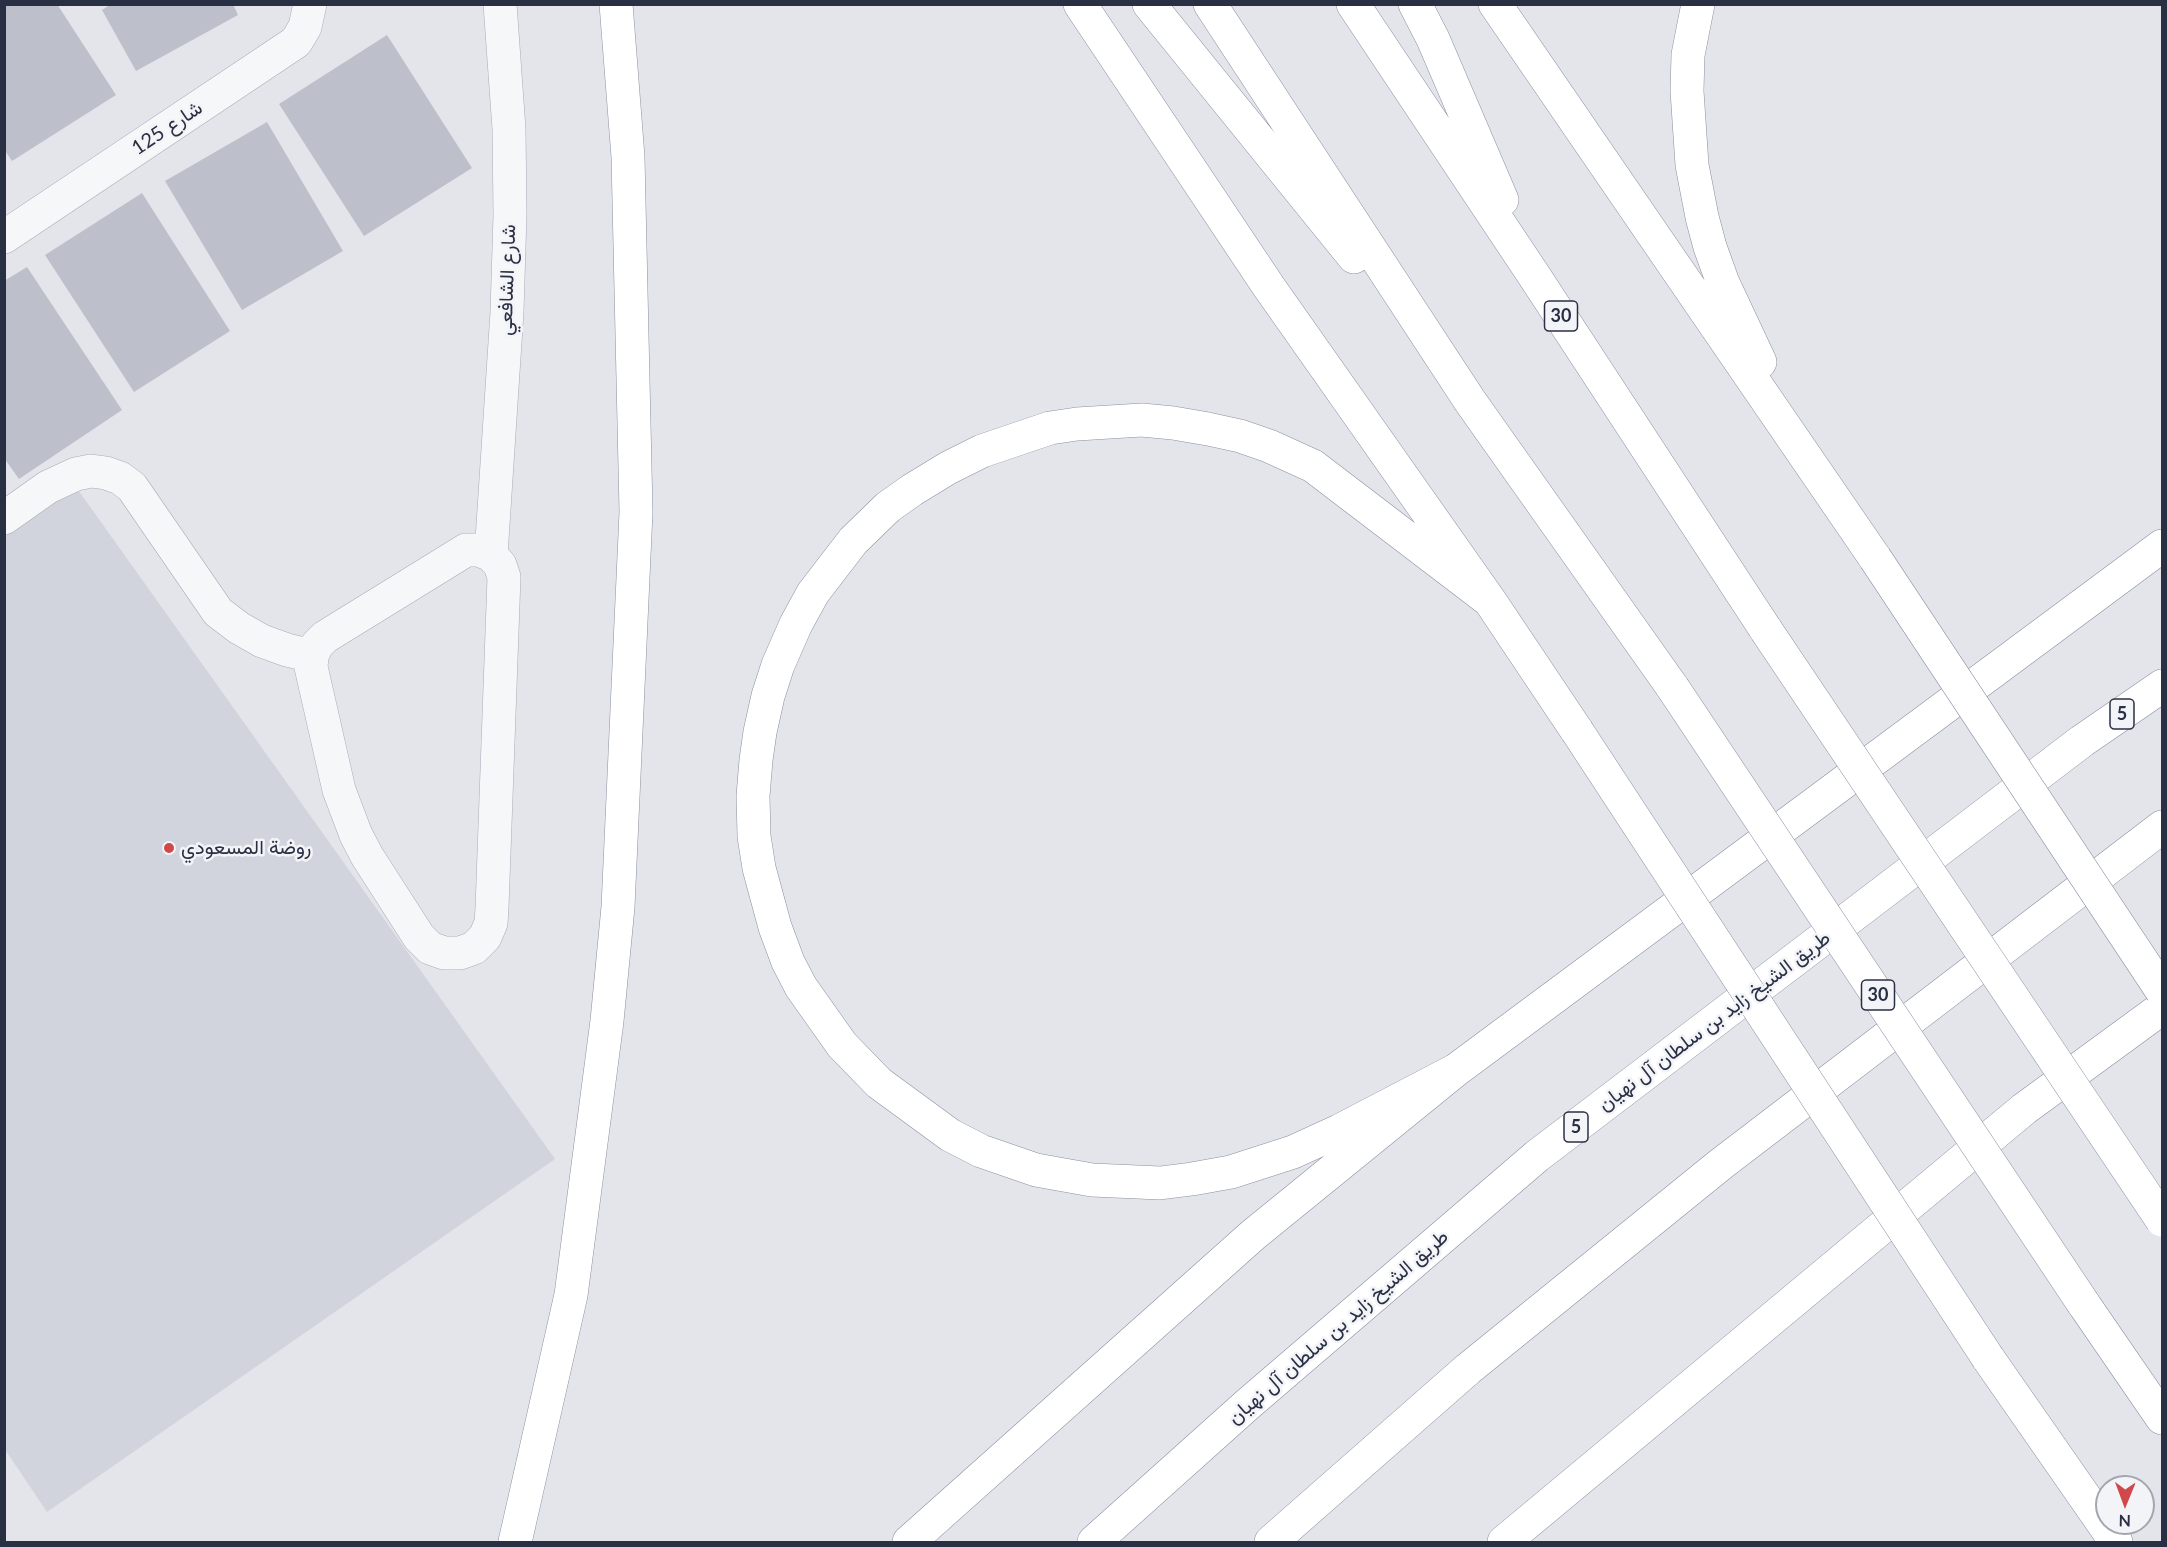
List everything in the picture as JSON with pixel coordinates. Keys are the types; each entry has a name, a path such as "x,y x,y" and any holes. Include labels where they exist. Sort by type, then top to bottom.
{"highway":[{"path":"515,1542 571,1295 606,1021 618,906 636,512 628,157 616,4"},
{"path":"1080,4 1269,287 1490,601 1988,1358 2114,1540"},
{"path":"1149,4 1470,401"},
{"name":"30","path":"1210,4 1470,401 1673,688 2083,1303 2163,1418"},
{"name":"30","path":"1353,4 1766,630 2163,1220"},
{"path":"1414,4 1433,39 1533,274"},
{"path":"1495,4 1875,558 2163,991"},
{"path":"1698,4 1688,55 1687,91 1692,165 1702,217 1723,283 1803,453"},
{"path":"1456,1070 1339,1131 1293,1152 1231,1172 1192,1179 1160,1183 1082,1179 1036,1170 981,1151 950,1135 879,1083 842,1045 801,987 788,962 775,927 759,868 754,816 756,760 759,732 768,696 778,665 796,624 813,593 853,541 896,501 948,468 982,451 1050,428 1142,420 1208,429 1240,436 1269,446 1313,466 1490,601"},
{"path":"909,1542 1253,1235 1456,1070 2163,546"},
{"name":"طريق الشيخ زايد بن سلطان آل نهيان","path":"1094,1542 1248,1404 1537,1156 2082,741 2163,686"},
{"path":"1271,1542 1468,1369 1721,1164 2163,827"},
{"path":"1504,1542 2024,1109 2163,1008"},
{"path":"1534,1542 1558,1496"}],"street":[{"name":"شارع 125","path":"4,237 296,42 305,27 310,4"},
{"name":"شارع الشافعي","path":"491,555 507,312 510,215 509,129 500,4"},
{"path":"4,518 48,487 76,474 91,471 120,478 132,487 218,612 239,628 262,641 312,656"},
{"path":"466,550 479,550 491,555 500,565 504,577 491,923 485,937 474,948 460,953 444,953 430,948 419,937 367,856 339,790 313,678 312,656 317,645 325,637 466,550"}],"shaded area":[{"name":"روضة المسعودي","path":"76,487 555,1159 47,1512 4,1448 4,537"}],"building":[{"path":"4,4 57,4 116,95 12,161 4,149"},
{"path":"111,4 233,4 238,15 136,71 102,10"},
{"path":"387,35 472,168 364,236 279,104"},
{"path":"267,122 343,251 242,310 165,181"},
{"path":"142,193 230,331 134,392 45,255"},
{"path":"27,267 122,410 19,479 4,458 4,281"}],"place":[{"name":"روضة المسعودي","path":"169,848"}]}
